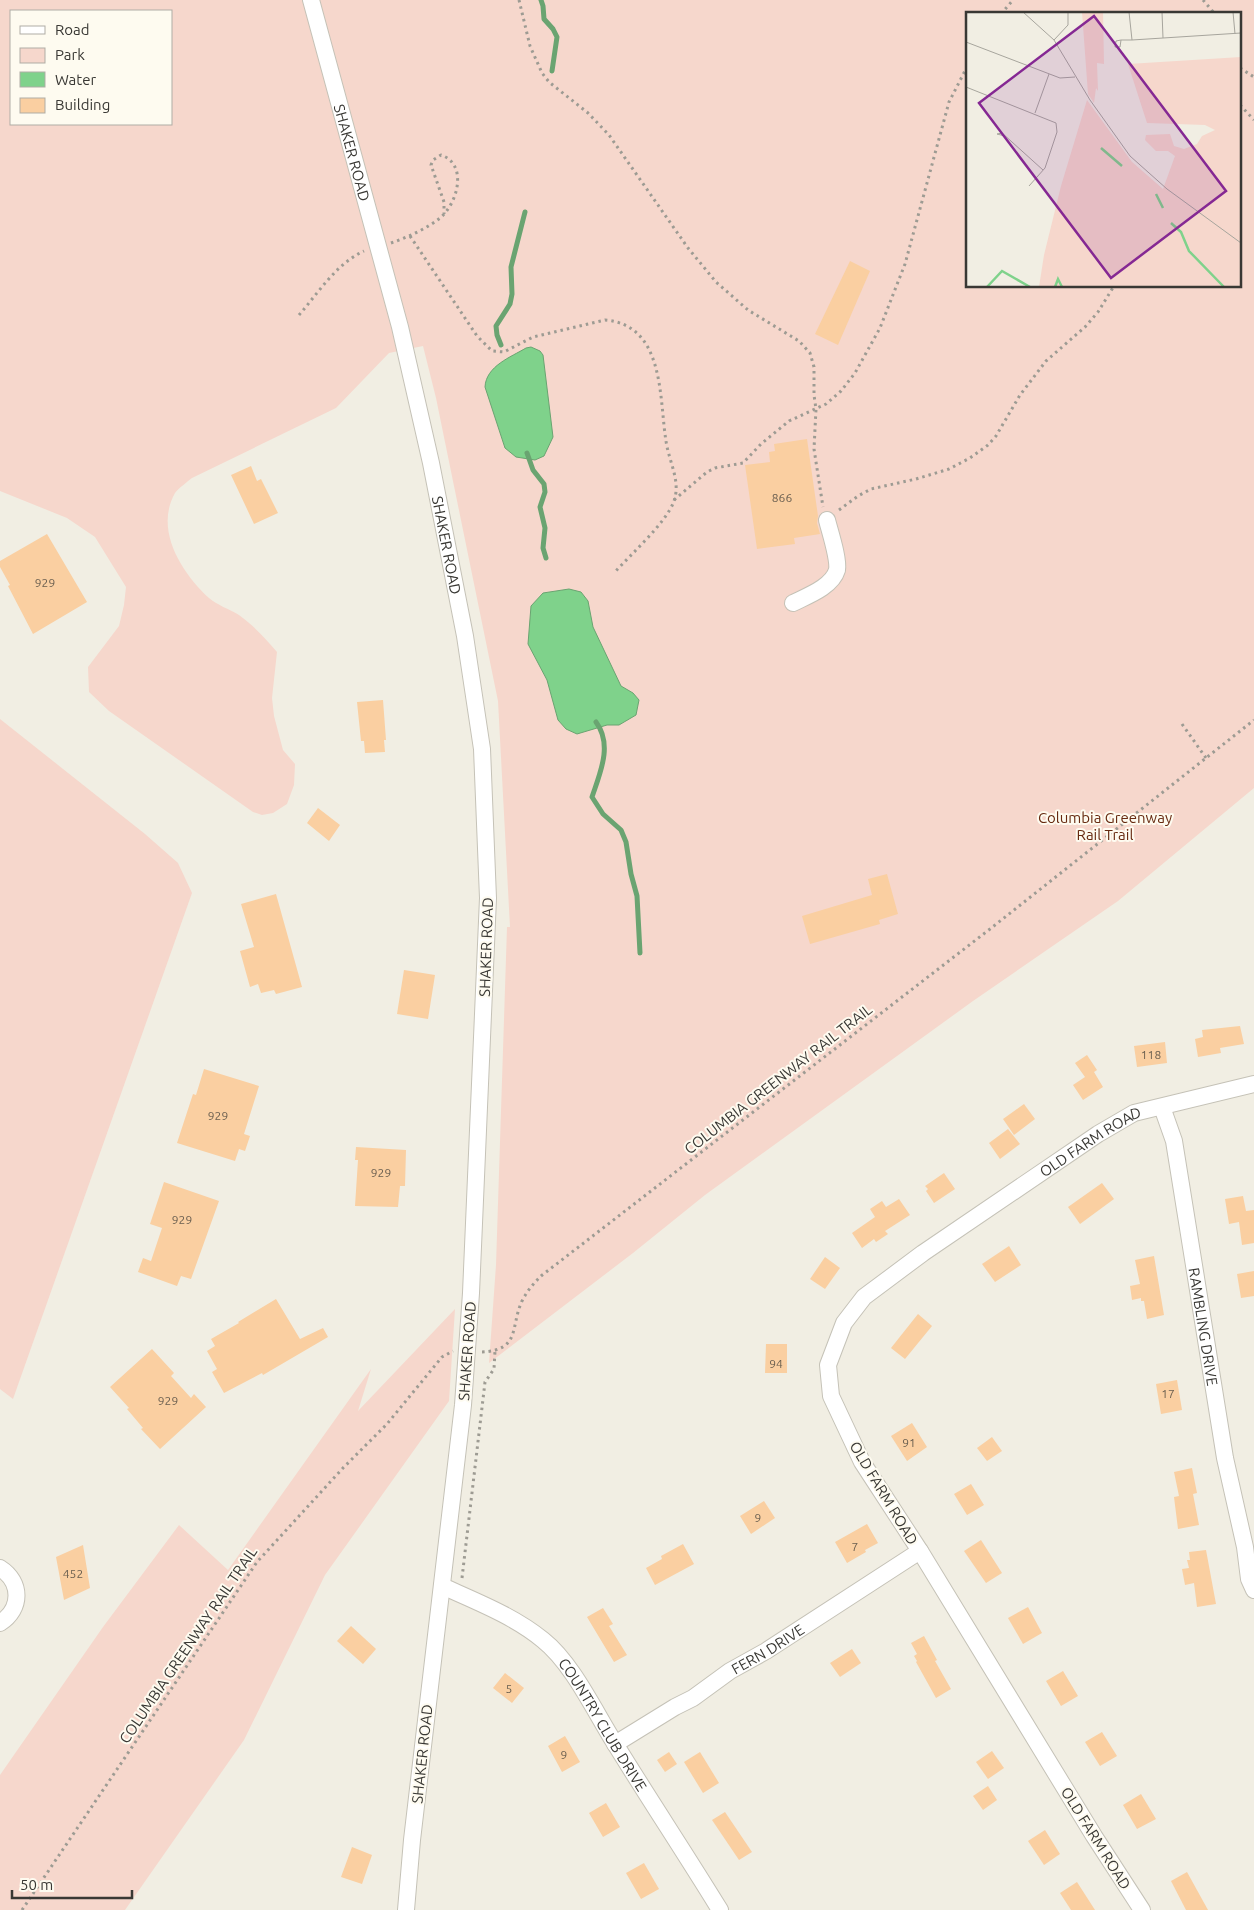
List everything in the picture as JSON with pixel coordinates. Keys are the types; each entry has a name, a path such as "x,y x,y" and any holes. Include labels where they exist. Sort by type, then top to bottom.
{"street":[{"name":"SHAKER ROAD","path":"311,0 400,327 431,462 465,636 482,749 485,804 488,908 471,1293 464,1406 412,1840 406,1910"},
{"path":"793,602 824,586 836,573 837,563 827,520"},
{"name":"OLD FARM ROAD","path":"1142,1910 1094,1836 920,1551 862,1462 831,1396 828,1365 844,1323 864,1297 939,1242 1098,1134 1134,1113 1254,1084"},
{"name":"RAMBLING DRIVE","path":"1162,1107 1174,1142 1225,1458 1250,1550 1249,1579 1254,1590"},
{"name":"FERN DRIVE","path":"615,1744 693,1698 723,1676 766,1651 920,1551"},
{"path":"0,1568 11,1577 17,1596 14,1609 0,1623"},
{"name":"COUNTRY CLUB DRIVE","path":"442,1586 522,1625 543,1640 560,1657 585,1693 720,1910"}],"path":[{"path":"519,0 530,46 542,73 549,82 588,113 609,135 688,248 716,282 748,310 798,341 810,353 814,367 816,409 814,449 821,500 827,520 854,499 871,489 916,480 949,469 984,448 996,436 1020,396 1046,361 1085,327 1098,312 1113,288"},
{"path":"1003,12 1013,0"},
{"path":"1203,0 1213,12"},
{"path":"674,500 701,475 715,468 742,463 761,444 789,421 826,404 841,391 855,373 880,328 905,264 949,102 966,69"},
{"path":"1242,69 1254,77"},
{"path":"1242,107 1254,120"},
{"path":"299,315 337,269 351,257 410,236 440,219 444,214 457,188 458,180 457,170 452,161 441,155 433,160 432,165 444,202 444,214"},
{"path":"410,236 477,336 492,351 504,352 533,338 605,320 628,326 640,336 652,356 660,387 666,440 677,486 668,514 615,572"},
{"name":"COLUMBIA GREENWAY RAIL TRAIL","path":"495,1350 503,1348 511,1339 522,1301 542,1276 990,929 1254,720"},
{"path":"1182,724 1206,758"},
{"path":"460,1594 485,1382 494,1370 495,1350 479,1352"},
{"name":"COLUMBIA GREENWAY RAIL TRAIL","path":"22,1910 257,1562 342,1468 392,1419 442,1357 450,1352 459,1351"}],"green space":[{"name":"Columbia Greenway Rail Trail","path":"0,0 1254,0 1254,788 1118,901 973,1001 705,1195 633,1253 489,1363 496,1265 507,927 510,927 498,701 436,398 423,346 389,353 336,408 192,478 175,493 169,507 169,536 181,564 189,576 209,598 250,623 277,652 272,698 274,716 283,750 295,764 294,785 287,804 273,813 262,815 253,812 109,711 89,692 88,667 119,626 126,587 95,537 67,518 0,491"},
{"path":"0,719 145,834 178,863 192,893 13,1399 0,1389"},
{"path":"455,1309 449,1401 325,1575 244,1740 125,1910 0,1910 0,1775 103,1627 179,1525 228,1570 371,1369 358,1411"}],"water":[{"path":"531,347 540,351 543,355 553,437 544,456 535,460 516,457 505,448 485,387 486,380 494,368 513,355"},
{"path":"569,589 581,592 588,601 593,627 621,686 633,693 639,700 636,715 619,725 607,725 577,734 566,729 558,720 547,680 528,644 531,606 543,593"}],"building":[{"path":"850,261 870,271 838,345 815,334"},
{"path":"807,439 820,534 794,538 795,544 757,549 745,465 770,462 769,452 775,451 774,444"},
{"path":"251,466 257,481 261,479 278,513 254,524 231,475"},
{"path":"47,534 87,602 33,634 8,586 10,585 0,567 0,561"},
{"path":"383,700 385,752 365,753 364,741 361,741 357,702"},
{"path":"318,808 340,825 329,841 307,823"},
{"path":"887,874 898,914 879,920 880,924 810,944 802,916 872,895 868,879"},
{"path":"276,894 302,987 276,994 274,990 261,993 258,984 250,987 240,951 254,947 241,904"},
{"path":"404,970 435,975 428,1019 397,1014"},
{"path":"1240,1026 1244,1044 1220,1048 1221,1053 1198,1057 1195,1039 1203,1037 1202,1030"},
{"path":"1165,1042 1167,1063 1137,1067 1134,1046"},
{"path":"1087,1055 1097,1070 1094,1072 1103,1087 1083,1100 1073,1085 1085,1077 1075,1063"},
{"path":"204,1069 259,1086 244,1134 250,1136 245,1151 239,1149 235,1161 177,1143 193,1094 196,1095"},
{"path":"1024,1104 1035,1119 1014,1135 1003,1119"},
{"path":"1008,1129 1020,1144 1000,1159 989,1143"},
{"path":"356,1147 406,1150 405,1186 400,1186 398,1207 355,1206 358,1160 355,1160"},
{"path":"944,1173 955,1189 934,1203 925,1186"},
{"path":"164,1182 219,1201 191,1279 181,1276 177,1286 138,1272 143,1258 151,1261 162,1228 150,1224"},
{"path":"1102,1183 1114,1199 1080,1224 1068,1207"},
{"path":"1243,1196 1246,1211 1254,1210 1254,1243 1242,1245 1239,1222 1229,1224 1225,1199"},
{"path":"899,1199 910,1215 885,1231 888,1234 876,1242 874,1239 862,1248 852,1233 875,1217 870,1209 882,1201 886,1207"},
{"path":"1009,1246 1021,1265 995,1282 982,1264"},
{"path":"1154,1256 1164,1315 1147,1319 1144,1301 1141,1301 1141,1298 1132,1300 1130,1286 1140,1284 1135,1260"},
{"path":"825,1257 840,1268 825,1289 810,1279"},
{"path":"1254,1271 1254,1296 1241,1298 1237,1274"},
{"path":"276,1299 300,1339 323,1328 328,1337 263,1375 262,1373 224,1393 212,1372 217,1369 207,1351 215,1346 211,1339"},
{"path":"918,1314 932,1326 905,1359 891,1348"},
{"path":"766,1344 787,1344 787,1373 765,1373"},
{"path":"152,1349 174,1373 171,1376 191,1398 194,1394 206,1407 160,1449 141,1429 143,1428 127,1409 129,1408 110,1387"},
{"path":"1177,1380 1182,1410 1161,1414 1156,1384"},
{"path":"912,1423 927,1447 907,1461 891,1436"},
{"path":"992,1437 1002,1451 987,1461 977,1448"},
{"path":"1192,1468 1197,1493 1193,1494 1199,1525 1178,1529 1174,1497 1179,1496 1174,1472"},
{"path":"971,1484 984,1505 967,1515 954,1494"},
{"path":"764,1501 775,1518 751,1534 740,1516"},
{"path":"867,1524 878,1543 847,1563 835,1542"},
{"path":"981,1540 1002,1573 986,1583 964,1551"},
{"path":"683,1544 694,1564 655,1585 646,1568 662,1559 661,1556"},
{"path":"83,1545 90,1588 64,1600 56,1557"},
{"path":"1206,1550 1216,1604 1197,1607 1194,1583 1185,1585 1182,1569 1189,1568 1187,1560 1190,1560 1189,1552"},
{"path":"1028,1607 1042,1633 1023,1644 1008,1618"},
{"path":"603,1608 613,1624 609,1626 627,1655 614,1662 587,1617"},
{"path":"351,1626 376,1649 363,1664 337,1641"},
{"path":"924,1636 937,1660 935,1661 951,1689 936,1698 916,1662 914,1656 917,1654 911,1643"},
{"path":"852,1649 861,1663 840,1677 830,1663"},
{"path":"1063,1671 1078,1696 1061,1706 1046,1681"},
{"path":"505,1673 524,1688 512,1703 493,1688"},
{"path":"1102,1732 1117,1756 1100,1766 1085,1742"},
{"path":"565,1736 580,1762 562,1772 548,1746"},
{"path":"992,1751 1004,1768 988,1779 976,1762"},
{"path":"669,1752 677,1764 665,1772 657,1760"},
{"path":"700,1752 719,1783 703,1793 684,1762"},
{"path":"988,1786 997,1800 983,1810 973,1796"},
{"path":"1141,1794 1156,1819 1137,1829 1123,1805"},
{"path":"606,1803 620,1827 603,1837 589,1813"},
{"path":"725,1812 752,1852 739,1860 712,1820"},
{"path":"1045,1830 1060,1854 1044,1865 1028,1841"},
{"path":"352,1847 372,1855 362,1884 341,1877"},
{"path":"644,1863 659,1889 641,1899 626,1873"},
{"path":"1187,1872 1208,1910 1186,1910 1171,1881"},
{"path":"1077,1882 1095,1910 1071,1910 1060,1893"}],"waterway":[{"path":"541,0 544,19 557,37 552,71"},
{"path":"501,345 496,326 510,304 512,294 511,267 525,212"},
{"path":"527,453 533,470 544,484 545,492 540,507 545,528 543,548 546,558"},
{"path":"596,722 604,740 604,750 601,769 592,797 603,814 621,830 626,842 637,896 640,953"}]}
